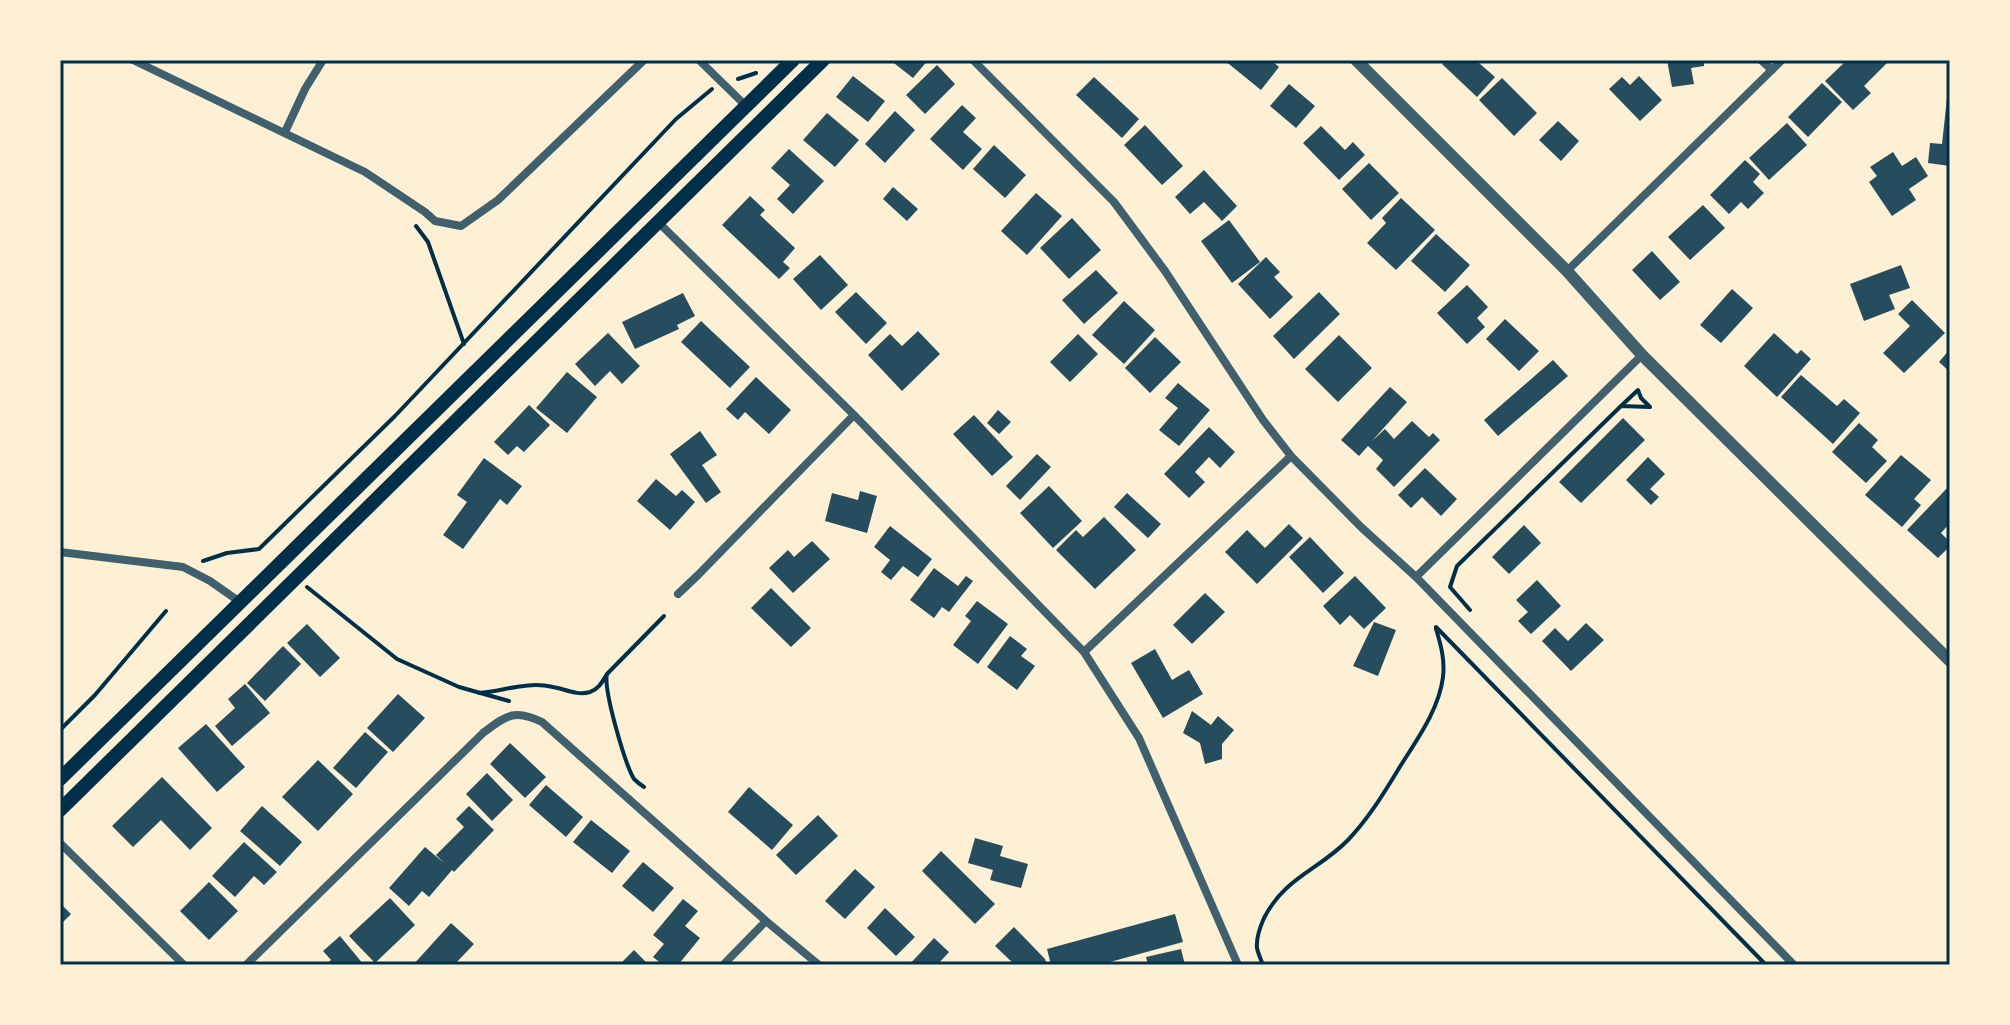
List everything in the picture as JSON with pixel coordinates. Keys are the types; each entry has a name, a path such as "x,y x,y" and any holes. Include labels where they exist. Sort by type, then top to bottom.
{"main road":[{"path":"60,779 793,60"},
{"path":"60,810 823,60"},
{"path":"643,206 658,222"},
{"path":"240,602 259,615"}],"street":[{"path":"133,60 365,172 435,221 461,226 498,200 644,60"},
{"path":"285,132 323,60"},
{"path":"699,60 746,106"},
{"path":"973,60 1114,202 1291,456 1416,577 1794,965"},
{"path":"1356,60 1567,271 1642,355 1950,661"},
{"path":"1761,60 1772,70"},
{"path":"1567,271 1782,60"},
{"path":"658,222 854,415 1084,652 1139,738 1238,965"},
{"path":"1416,577 1642,355"},
{"path":"678,594 854,415"},
{"path":"1084,652 1291,456"},
{"path":"60,552 183,567 240,602"},
{"path":"246,965 483,733 508,716 526,714 542,722 819,965"},
{"path":"60,843 184,965"},
{"path":"723,965 766,921"}],"path":[{"path":"197,563 227,553 259,549 395,416 676,119 722,81 744,78 763,69"},
{"path":"416,226 428,242 464,344"},
{"path":"1470,610 1450,587 1457,566 1621,406 1638,390 1650,407 1621,406"},
{"path":"295,579 397,659 476,693 514,702 517,715"},
{"path":"60,730 95,695 166,611"},
{"path":"476,693 538,684 586,693 597,688 664,616"},
{"path":"1263,965 1257,947 1259,929 1278,895 1346,842 1370,815 1433,709 1444,674 1443,648 1436,627 1766,965"},
{"path":"607,674 605,683 617,731 635,780 644,787"}],"building":[{"path":"890,60 928,60 913,78"},
{"path":"1224,60 1271,60 1279,67 1261,90"},
{"path":"1446,60 1481,60 1479,63 1495,77 1477,97 1442,64"},
{"path":"1667,60 1704,60 1704,66 1691,68 1694,84 1672,87"},
{"path":"1847,60 1888,62 1864,86 1871,93 1853,110 1825,81"},
{"path":"937,65 955,84 925,114 906,95"},
{"path":"853,76 885,101 868,122 836,97"},
{"path":"1639,76 1662,100 1640,121 1609,89 1622,77 1630,85"},
{"path":"1094,77 1139,119 1122,138 1076,95"},
{"path":"1502,78 1537,113 1514,136 1479,100"},
{"path":"1822,83 1842,102 1808,137 1788,117"},
{"path":"1289,84 1315,106 1296,128 1270,106"},
{"path":"1947,98 1950,98 1950,166 1928,163 1930,143 1942,144"},
{"path":"962,105 976,118 963,132 982,149 963,170 930,139"},
{"path":"895,111 915,130 885,163 865,144"},
{"path":"827,113 859,140 835,167 803,140"},
{"path":"1558,121 1579,141 1561,161 1539,140"},
{"path":"1787,123 1807,145 1769,180 1749,158"},
{"path":"1145,125 1183,166 1162,185 1124,145"},
{"path":"1321,126 1345,150 1353,142 1365,155 1339,180 1303,143"},
{"path":"994,145 1026,175 1005,198 973,169"},
{"path":"789,149 824,181 793,214 777,199 790,185 771,168"},
{"path":"1893,152 1902,166 1916,157 1928,176 1909,189 1916,200 1892,216 1869,182 1877,176 1870,167"},
{"path":"1745,160 1760,174 1753,182 1764,193 1748,209 1741,202 1729,214 1710,195"},
{"path":"1369,163 1399,193 1371,220 1342,189"},
{"path":"1204,170 1237,206 1222,221 1204,202 1190,214 1175,197"},
{"path":"893,187 918,209 907,221 883,199"},
{"path":"1036,193 1062,216 1027,255 1001,231"},
{"path":"750,196 765,210 760,215 795,248 783,262 790,268 779,279 722,225"},
{"path":"1401,198 1435,230 1396,270 1367,243 1386,223 1382,218"},
{"path":"1703,205 1725,228 1690,260 1668,237"},
{"path":"1072,218 1101,250 1069,279 1040,248"},
{"path":"1229,220 1260,262 1232,283 1201,241"},
{"path":"1436,234 1470,265 1445,292 1411,261"},
{"path":"1652,251 1680,282 1660,300 1632,270"},
{"path":"820,255 848,285 821,310 793,279"},
{"path":"1266,257 1280,272 1274,277 1293,297 1270,319 1238,284"},
{"path":"1901,265 1910,288 1889,295 1895,309 1864,321 1850,284"},
{"path":"1096,270 1118,293 1084,324 1062,300"},
{"path":"1467,285 1488,307 1477,318 1485,327 1467,344 1437,313"},
{"path":"1732,289 1753,308 1721,343 1700,325"},
{"path":"856,292 887,323 866,344 835,312"},
{"path":"1319,292 1340,314 1294,359 1273,336"},
{"path":"683,293 695,316 677,325 679,329 635,349 622,322"},
{"path":"1912,300 1945,333 1904,373 1883,353 1910,326 1898,314"},
{"path":"1124,301 1155,330 1124,364 1092,335"},
{"path":"1505,319 1539,351 1519,371 1486,339"},
{"path":"701,321 750,367 730,388 681,342"},
{"path":"918,331 940,354 902,391 868,355 890,334 902,346"},
{"path":"608,333 640,366 622,384 610,371 595,386 575,364"},
{"path":"1774,333 1797,354 1801,350 1811,359 1777,397 1744,366"},
{"path":"1078,334 1098,354 1070,382 1050,362"},
{"path":"1339,335 1372,368 1338,402 1305,369"},
{"path":"1155,337 1181,362 1150,393 1125,368"},
{"path":"1950,349 1950,372 1939,362"},
{"path":"1553,360 1568,376 1498,436 1484,420"},
{"path":"567,372 597,397 567,433 536,408"},
{"path":"1801,375 1837,406 1844,399 1860,413 1833,444 1781,397"},
{"path":"756,377 791,410 769,434 745,412 738,420 726,409"},
{"path":"1178,383 1210,410 1179,446 1159,430 1178,408 1165,398"},
{"path":"1390,387 1407,402 1372,441 1385,429 1394,439 1412,421 1429,437 1433,433 1440,440 1394,487 1376,469 1383,460 1368,446 1359,456 1341,440"},
{"path":"529,405 550,425 524,452 517,446 508,455 494,442"},
{"path":"998,410 1011,422 999,434 987,423"},
{"path":"974,415 1013,457 992,476 953,434"},
{"path":"1623,418 1645,440 1581,503 1559,482"},
{"path":"1859,423 1878,440 1872,447 1887,461 1866,483 1832,452"},
{"path":"1209,427 1235,452 1220,468 1209,457 1195,472 1205,482 1189,498 1164,474"},
{"path":"700,431 717,455 702,465 721,492 706,503 670,454"},
{"path":"1037,454 1051,467 1020,500 1006,486"},
{"path":"1901,455 1931,480 1914,499 1921,505 1902,527 1865,495"},
{"path":"1648,457 1665,474 1650,489 1659,497 1651,505 1626,480"},
{"path":"484,458 522,486 507,505 500,499 463,549 443,535 467,502 457,495"},
{"path":"1425,468 1457,499 1441,516 1422,497 1411,508 1398,495"},
{"path":"656,479 676,496 682,490 695,502 670,530 637,501"},
{"path":"1950,485 1950,523 1941,533 1950,546 1938,558 1907,530"},
{"path":"1049,486 1082,521 1053,548 1020,513"},
{"path":"860,491 877,496 867,533 825,521 832,493 858,500"},
{"path":"1127,493 1161,524 1148,538 1114,507"},
{"path":"1104,517 1136,550 1095,589 1056,550 1076,530 1083,537"},
{"path":"1289,524 1303,538 1257,584 1225,552 1247,530 1265,548"},
{"path":"1524,525 1541,543 1509,574 1492,557"},
{"path":"890,526 932,559 918,577 903,566 891,580 881,572 890,560 874,547"},
{"path":"1310,537 1344,573 1323,593 1289,557"},
{"path":"812,541 830,559 793,593 769,568 788,550 794,557"},
{"path":"934,568 958,586 966,576 973,581 949,612 942,607 934,618 910,600"},
{"path":"1355,576 1386,608 1364,629 1350,615 1340,625 1323,606"},
{"path":"1537,580 1561,606 1531,634 1518,621 1528,612 1516,600"},
{"path":"771,588 811,628 791,647 751,608"},
{"path":"1205,593 1225,612 1192,644 1173,625"},
{"path":"977,601 1008,624 978,664 953,645 971,621 965,616"},
{"path":"1374,622 1396,630 1378,676 1353,666"},
{"path":"1586,623 1604,640 1571,671 1542,641 1555,628 1568,641"},
{"path":"307,624 340,658 320,677 287,643"},
{"path":"1010,636 1027,649 1021,656 1035,666 1017,690 987,667"},
{"path":"283,646 301,664 265,701 247,683"},
{"path":"1155,649 1172,680 1189,670 1203,694 1163,718 1131,663"},
{"path":"245,684 270,713 232,746 215,726 235,708 228,699"},
{"path":"398,694 425,718 393,752 367,728"},
{"path":"1192,711 1211,725 1218,716 1234,730 1222,744 1222,759 1205,764 1200,743 1183,733"},
{"path":"206,724 245,767 217,792 178,748"},
{"path":"365,732 388,752 356,788 333,768"},
{"path":"510,743 546,777 525,798 490,764"},
{"path":"318,760 353,794 318,831 282,797"},
{"path":"487,773 513,800 492,821 466,794"},
{"path":"162,777 212,828 190,850 161,820 133,847 112,826"},
{"path":"546,785 583,817 566,837 529,805"},
{"path":"749,787 793,825 772,850 728,812"},
{"path":"262,806 302,842 280,866 240,831"},
{"path":"469,806 494,830 429,897 422,891 409,906 389,888 425,847 444,863 436,855 464,827 456,819"},
{"path":"818,815 838,836 796,875 776,855"},
{"path":"591,820 630,851 612,873 573,842"},
{"path":"975,838 1003,846 1000,856 1028,864 1021,888 990,880 993,870 968,863"},
{"path":"244,842 277,872 264,885 254,876 235,897 212,876"},
{"path":"941,851 995,904 975,924 922,871"},
{"path":"643,862 674,888 653,912 622,886"},
{"path":"855,869 875,887 845,919 825,901"},
{"path":"209,882 238,911 209,940 180,911"},
{"path":"390,898 415,925 375,963 349,936"},
{"path":"683,899 698,911 685,926 700,938 678,965 663,965 653,957 664,944 653,935"},
{"path":"60,903 71,914 60,925"},
{"path":"885,908 915,937 896,956 867,928"},
{"path":"1175,914 1183,942 1099,965 1051,965 1047,949"},
{"path":"451,923 474,944 454,965 413,965"},
{"path":"1014,927 1045,959 1047,965 1015,965 995,946"},
{"path":"340,936 364,965 325,965 331,960 323,951"},
{"path":"934,938 949,952 937,965 909,965"},
{"path":"1181,949 1185,965 1148,965 1146,957"},
{"path":"634,950 649,965 619,965"}]}
